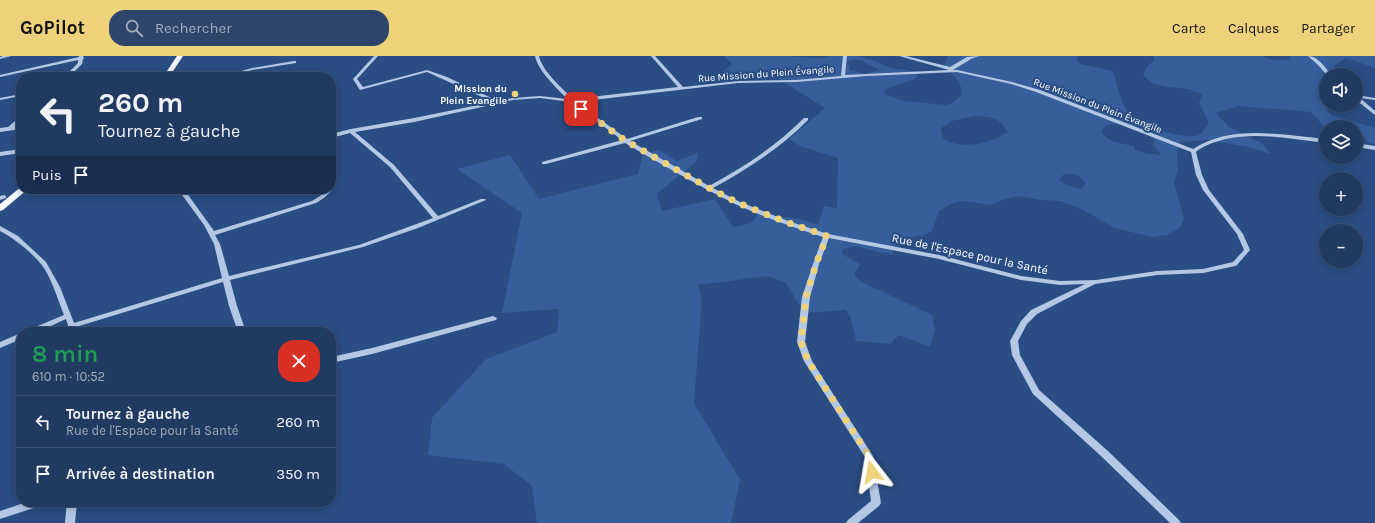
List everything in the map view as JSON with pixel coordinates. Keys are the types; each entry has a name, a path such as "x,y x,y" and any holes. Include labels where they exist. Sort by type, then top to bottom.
{"main road":[{"path":"166,72 172,56"},
{"path":"167,72 180,56"},
{"path":"1,198 16,188"},
{"path":"0,208 18,194"}],"street":[{"path":"0,58 9,56"},
{"path":"376,56 365,66 355,80 362,89 427,71 497,102"},
{"name":"Rue de l'Espace pour la Santé","path":"537,56 550,78 572,101 626,141 738,203 827,236 939,257 1021,278 1060,283 1096,282 1157,273 1203,271 1235,264 1247,250 1240,234 1206,190 1199,176 1193,151"},
{"path":"653,56 681,88"},
{"path":"843,77 845,56"},
{"path":"902,56 957,71"},
{"path":"950,69 969,58 977,56"},
{"path":"1310,56 1323,68"},
{"path":"17,72 82,57 80,64 71,72"},
{"path":"240,72 294,62"},
{"name":"Rue Mission du Plein Évangile","path":"336,135 497,102 530,97 572,101 738,82 796,81 957,71 1012,83 1038,91 1193,151"},
{"path":"0,76 16,72"},
{"path":"0,99 16,96"},
{"path":"1363,97 1375,99"},
{"path":"1363,103 1375,114"},
{"path":"544,163 626,141 700,118"},
{"path":"709,188 737,173 772,150 806,119"},
{"path":"9,129 16,123"},
{"path":"0,130 16,128"},
{"path":"351,131 392,166 437,218"},
{"path":"1193,151 1203,145 1223,137 1247,135 1319,140"},
{"path":"1363,146 1375,148"},
{"path":"0,154 16,152"},
{"path":"183,194 196,209 217,244 240,327"},
{"path":"212,234 314,202 325,194"},
{"path":"79,327 226,279 361,246 483,200"},
{"path":"0,228 16,237 44,263 57,287 72,327"},
{"path":"827,236 816,264 806,297 801,342 808,361 869,456 876,503 851,523"},
{"path":"1096,282 1034,312 1024,323 1014,341 1016,355 1036,392 1105,454 1176,523"},
{"path":"42,327 67,316"},
{"path":"336,359 372,351 493,318"},
{"path":"0,345 16,338"},
{"path":"0,515 25,507"},
{"path":"70,523 72,507"}],"shaded area":[{"path":"724,56 789,56 821,58 830,56 859,56 890,68 919,72 915,79 888,88 884,91 885,94 904,101 946,105 950,104 962,95 959,82 945,66 947,57 949,56 1077,56 1077,61 1080,64 1113,71 1123,103 1129,115 1133,119 1146,126 1165,132 1193,136 1199,135 1209,123 1199,103 1202,95 1188,89 1162,86 1148,80 1143,74 1148,65 1154,61 1153,56 1263,56 1273,60 1280,60 1290,59 1290,56 1375,56 1375,68 1346,58 1334,66 1336,68 1319,68 1319,112 1328,112 1331,115 1348,120 1319,121 1311,112 1239,106 1216,113 1229,127 1263,144 1270,154 1248,147 1208,140 1182,142 1177,151 1178,170 1174,183 1184,219 1180,228 1167,235 1152,237 1115,228 1081,209 1060,201 1041,200 1019,196 1005,199 991,205 963,201 953,203 939,211 932,231 924,235 898,239 892,255 854,246 843,249 842,254 860,264 854,275 862,282 932,315 935,330 930,347 899,335 890,344 856,341 851,319 846,310 804,313 786,283 767,276 698,285 702,300 694,403 740,480 731,523 537,523 532,486 504,464 428,455 432,418 486,359 557,332 559,309 502,313 522,213 457,169 510,155 539,199 638,174 643,154 659,150 677,161 698,153 697,161 657,194 662,211 715,199 733,227 751,223 758,214 800,219 818,225 824,206 837,208 838,158 800,146 789,139 825,108 768,72 717,77 732,64","holes":["851,60 861,60 880,70 865,74 849,70 850,66 846,63","975,116 994,119 1001,123 1008,132 984,142 967,145 950,142 943,138 941,128 952,121","1112,124 1131,125 1148,132 1155,142 1153,145 1161,155 1135,150 1134,146 1107,138 1102,131 1104,127","1064,174 1077,175 1084,181 1085,185 1080,189 1067,185 1059,180"]},
{"path":"1363,124 1375,128 1375,145 1367,142 1364,136"}],"place":[{"name":"Mission du Plein Evangile","path":"515,94"}],"route":[{"path":"581,109 626,141 686,176 738,203 827,236 816,264 806,297 801,342 808,361 869,456 872,472"}]}
